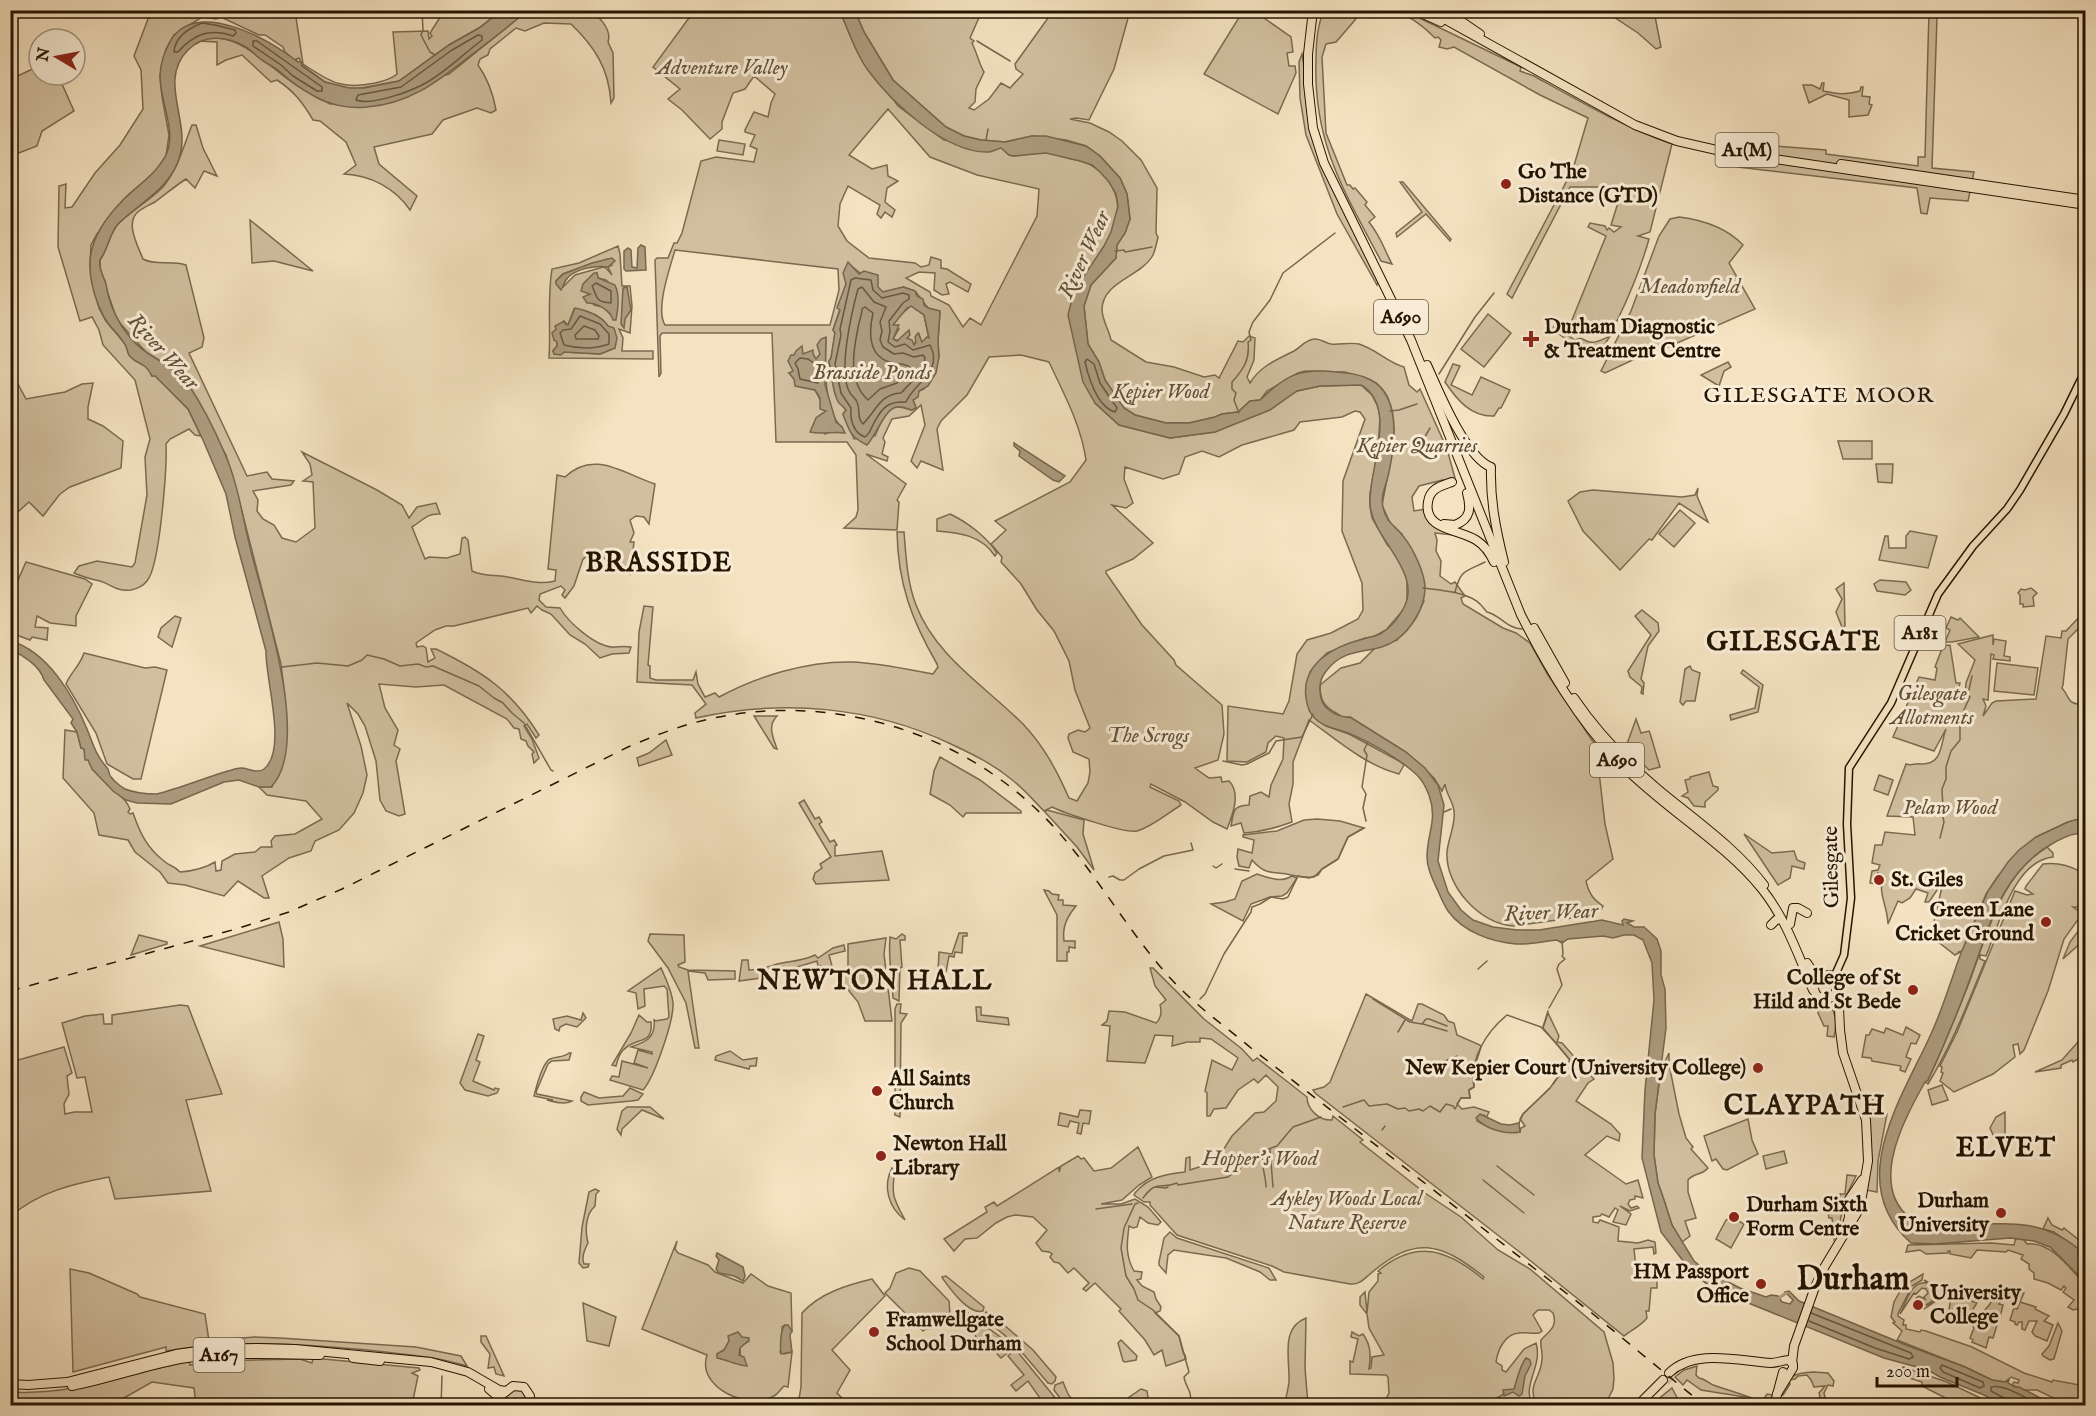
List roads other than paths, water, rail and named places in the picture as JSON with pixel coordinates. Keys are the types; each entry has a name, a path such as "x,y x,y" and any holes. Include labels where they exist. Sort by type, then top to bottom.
{"highway":[{"name":"A690","path":"1313,10 1308,54 1308,84 1311,113 1319,149 1337,193 1383,280 1411,340 1511,592 1544,659 1593,733 1642,785 1732,858 1762,890 1781,919 1814,990"},
{"name":"A690","path":"1320,10 1314,46 1312,83 1321,141 1335,177 1399,301 1427,365 1525,612 1576,701 1641,773 1724,842 1743,861 1773,896 1790,924 1811,970 1822,975 1830,975 1837,984"},
{"path":"1413,10 1479,36"},
{"name":"A1(M)","path":"1428,10 1623,114 1658,129 1693,140 2085,200"},
{"name":"A1(M)","path":"1438,10 1621,118 1663,136 1692,145 2085,205"},
{"path":"1445,10 1479,36"},
{"path":"1427,365 1465,441 1481,462 1491,466 1492,510 1504,562"},
{"path":"1459,462 1470,507 1464,520 1455,525 1440,522 1432,510 1434,495 1450,483 1437,488 1431,494 1428,503 1431,517 1440,526 1470,537 1484,547 1511,592"},
{"path":"1790,924 1792,908 1798,908 1807,913"},
{"path":"1771,925 1781,919"},
{"path":"1822,975 1815,980 1814,990 1819,997 1834,1003 1839,1013"},
{"path":"1827,999 1835,995 1837,984"},
{"path":"1774,1406 1786,1366 1821,1273 1856,1220 1860,1208 1858,1194 1865,1175 1868,1154 1866,1120 1843,1053 1837,984"},
{"path":"1838,1245 1848,1222 1848,1201 1858,1194"},
{"path":"1848,1208 1856,1220"},
{"name":"A167","path":"10,1384 67,1382 176,1354 213,1349 296,1348 431,1362 468,1372 499,1390 506,1391"},
{"name":"A167","path":"10,1389 40,1390 67,1387 198,1357 283,1354 432,1366 467,1377 493,1392 504,1403"},
{"path":"1638,1406 1668,1377 1688,1365 1700,1362 1786,1366"},
{"path":"1645,1406 1668,1377"},
{"path":"504,1403 506,1391 513,1386 524,1387 530,1395 529,1405"}],"main road":[{"name":"Gilesgate","path":"1837,984 1836,973 1845,945 1851,898 1847,824 1849,768 1891,703 1938,594 1978,540 2007,509 2050,440 2085,369"},
{"path":"1822,975 1840,964"}],"water":[{"path":"501,11 527,11 423,90 382,105 347,107 320,99 296,85 246,47 230,40 215,38 201,41 188,50 179,62 175,87 182,142 176,167 163,186 119,223 100,260 100,266 115,315 141,349 184,379 203,409 230,466 275,640 282,674 287,740 282,767 271,787 259,787 239,780 224,782 171,804 137,803 126,800 113,791 92,769 88,760 85,760 84,749 81,748 77,732 71,723 73,719 35,666 11,650 11,641 37,655 58,676 74,702 95,750 110,776 125,789 157,794 236,769 255,771 264,769 271,760 275,731 266,651 235,537 226,494 188,409 143,365 129,355 125,344 103,316 91,280 92,247 105,221 117,206 156,169 169,148 169,128 160,77 167,47 172,38 184,27 199,22 217,23 235,27 270,43 301,62 302,66 325,82 349,88 364,88 399,81"},
{"path":"840,11 855,11 864,32 893,80 946,127 964,136 981,140 1005,142 1032,136 1046,136 1086,146 1100,156 1120,178 1127,194 1130,219 1117,245 1116,258 1091,285 1084,306 1088,344 1099,362 1105,380 1124,408 1135,415 1166,423 1189,423 1238,412 1250,401 1260,400 1286,379 1312,371 1358,375 1381,387 1387,397 1394,422 1393,448 1382,503 1389,520 1415,554 1425,584 1424,597 1412,625 1402,636 1388,645 1352,653 1335,662 1321,680 1321,699 1331,711 1350,717 1406,752 1425,768 1438,785 1444,805 1438,861 1448,892 1461,910 1473,920 1493,927 1539,930 1602,920 1623,925 1624,919 1633,921 1627,923 1634,927 1644,927 1657,939 1661,951 1661,975 1665,989 1666,1028 1655,1114 1654,1155 1658,1183 1672,1225 1694,1261 1705,1270 1740,1288 1766,1297 1778,1296 1782,1302 1790,1304 1793,1300 1785,1292 1789,1291 1799,1301 1965,1367 1992,1380 2005,1382 2009,1380 2008,1383 2015,1387 2054,1405 2004,1405 1928,1370 1884,1358 1741,1300 1708,1285 1690,1270 1661,1232 1642,1158 1645,1090 1654,1000 1652,963 1643,940 1634,935 1624,935 1613,938 1603,936 1568,939 1562,943 1557,940 1516,944 1479,935 1462,925 1447,909 1429,870 1427,848 1432,812 1429,795 1423,782 1410,769 1384,751 1357,737 1321,723 1313,717 1308,708 1306,686 1314,666 1322,658 1342,646 1376,636 1390,627 1398,618 1408,597 1403,570 1379,531 1370,504 1380,424 1378,408 1372,395 1361,385 1320,386 1297,391 1270,410 1215,432 1170,438 1119,425 1095,403 1083,382 1068,315 1074,291 1111,232 1118,206 1116,194 1109,182 1092,165 1080,161 1046,153 1014,156 1001,148 991,152 971,150 937,135 904,110 877,82 855,48"},
{"path":"641,245 645,247 646,270 626,271 624,251 628,248 631,250 632,267 637,268 638,248"},
{"path":"612,258 615,261 608,267 591,267 569,276 561,290 556,284 563,274"},
{"name":"Brasside Ponds","path":"848,262 859,274 864,271 878,275 878,287 883,292 903,287 915,291 917,296 923,299 924,305 940,311 939,357 936,373 928,386 919,391 918,397 913,400 916,408 912,410 893,408 867,445 857,439 849,429 843,414 846,410 839,403 832,383 829,361 835,333 833,330 840,310 837,308 846,284 843,273","holes":["911,306 924,315 929,338 927,337 922,342 918,333 914,345 912,340 907,338 910,335 909,330 897,341 893,339 899,325 893,325 907,308"]},
{"path":"594,273 597,273 598,278 615,285 617,289 616,320 613,320 602,307 587,303 583,297 590,294 581,291 583,284"},
{"path":"627,287 631,310 625,319 624,328 621,324 623,288"},
{"path":"575,308 593,314 614,328 617,338 615,348 600,354 564,352 561,355 554,354 557,342 552,333 556,329 555,326 564,321 568,325"},
{"name":"Brasside Ponds","path":"826,337 825,385 836,422 845,433 810,432 816,418 826,411 820,409 820,398 815,390 795,386 794,379 789,373 793,371 788,361 791,355 794,355 802,346 803,354 813,350 816,359 820,354 817,345 821,339"},
{"path":"1014,443 1065,476 1059,482 1053,480 1019,456 1020,451"},
{"path":"2085,818 2085,834 2066,837 2036,855 2020,870 1998,905 1943,1046 1900,1132 1891,1170 1892,1188 1898,1204 1910,1218 1922,1226 1938,1230 1962,1226 2012,1224 2042,1229 2071,1243 2085,1255 2085,1282 2050,1247 2034,1241 2010,1238 1935,1244 1911,1243 1891,1219 1881,1194 1880,1167 1885,1140 1894,1112 1935,1024 1961,953 1959,952 1962,951 1988,891 2019,850 2036,837"},
{"path":"1480,1114 1501,1124 1519,1123 1520,1132 1508,1133 1490,1128 1476,1118"},
{"path":"717,1253 743,1267 745,1276 743,1281 734,1276 719,1273 716,1269 719,1260"},
{"path":"785,1325 788,1325 792,1331 790,1335 792,1352 781,1354 781,1335"},
{"path":"738,1332 742,1337 749,1338 740,1348 739,1355 744,1357 747,1366 717,1358 717,1354 724,1350 729,1341 728,1336"},
{"path":"1526,1358 1531,1364 1525,1376 1522,1394 1519,1396 1513,1392 1504,1396 1503,1390 1514,1389 1520,1368"}],"waterway":[{"path":"422,10 421,35 430,52 435,55"},
{"path":"977,41 1010,61"},
{"path":"986,140 988,129"},
{"path":"1239,413 1234,400 1236,393 1232,389 1232,382 1247,359 1248,342 1251,340 1249,332 1253,322 1270,300 1283,273 1335,233"},
{"path":"1115,251 1124,250 1125,252 1152,247"},
{"path":"1439,374 1475,317 1494,293"},
{"path":"1390,411 1417,404"},
{"path":"1414,443 1420,438 1423,440 1430,428"},
{"path":"1392,448 1409,445"},
{"path":"1455,592 1462,575 1485,562"},
{"path":"1423,588 1454,592 1470,597 1487,612 1512,627 1522,629"},
{"path":"282,667 317,663 348,666 362,660 367,655 400,666 418,664 426,667 433,666 479,686 503,703 524,723 553,771"},
{"path":"1940,838 1944,822 1942,789 1946,779 1946,767 1951,751 1960,740 1960,718 1970,697 1968,694 1972,676"},
{"path":"1223,761 1247,764 1269,753 1276,741 1302,737 1313,714"},
{"path":"1366,821 1363,808 1366,794 1362,787 1367,755 1364,750 1368,742"},
{"path":"1444,812 1451,809"},
{"path":"1200,999 1205,994 1224,954 1252,907 1271,897 1283,899 1288,897 1298,876 1309,878 1318,875 1322,869 1338,859 1348,837 1364,828"},
{"path":"1109,877 1124,880 1164,856 1193,850 1191,843"},
{"path":"1213,866 1216,868 1222,864"},
{"path":"1235,869 1249,871"},
{"path":"1549,1008 1562,985 1557,969 1565,959 1562,956 1562,941"},
{"path":"1478,969 1487,961"},
{"path":"1373,999 1410,1022 1422,1024 1429,1019 1447,1026"},
{"path":"1543,1027 1548,1011"},
{"path":"1343,1107 1364,1100 1369,1106 1387,1104 1409,1111 1419,1109 1423,1111 1430,1106 1440,1112 1446,1104 1455,1109 1461,1098 1470,1098 1469,1090 1474,1087 1474,1067 1481,1047 1492,1030 1507,1015 1541,1027 1555,1042"},
{"path":"1398,1032 1405,1020"},
{"path":"1423,1024 1447,1031"},
{"path":"1553,1084 1570,1060 1556,1043"},
{"path":"1445,1061 1457,1056"},
{"path":"1519,1123 1523,1114 1550,1088"},
{"path":"1143,1198 1155,1187 1228,1177 1251,1163 1252,1158 1260,1152 1277,1146 1293,1127 1321,1117"},
{"path":"1382,1130 1385,1126"},
{"path":"1270,1149 1273,1187"},
{"path":"1260,1152 1263,1156 1266,1187"},
{"path":"1497,1166 1534,1195"},
{"path":"1483,1180 1524,1213"},
{"path":"1156,1187 1168,1187"},
{"path":"1138,1203 1135,1204 1124,1228 1121,1248 1126,1276 1138,1300 1153,1310 1179,1336 1189,1372 1184,1377 1190,1393 1189,1404"},
{"path":"1096,1209 1132,1204"},
{"path":"1779,1298 1786,1293"},
{"path":"441,1406 442,1376"},
{"path":"1478,1406 1504,1393"}],"tunnel":[{"path":"1666,1382 1672,1375"}],"railway":[{"path":"10,991 236,929 289,912 342,889 628,747 681,727 714,718 760,711 807,711 853,716 898,728 941,745 981,767 1019,794 1069,844 1156,962 1211,1016 1593,1314 1705,1406"}],"place":[{"name":"Go The Distance (GTD)","path":"1506,184"},
{"name":"Durham Diagnostic & Treatment Centre","path":"1531,339"},
{"name":"St. Giles","path":"1879,880"},
{"name":"Green Lane Cricket Ground","path":"2046,922"},
{"name":"College of St Hild and St Bede","path":"1913,990"},
{"name":"New Kepier Court (University College)","path":"1758,1068"},
{"name":"All Saints Church","path":"877,1091"},
{"name":"Newton Hall Library","path":"881,1156"},
{"name":"Durham University","path":"2001,1213"},
{"name":"Durham Sixth Form Centre","path":"1734,1217"},
{"name":"HM Passport Office","path":"1761,1284"},
{"name":"University College","path":"1918,1305"},
{"name":"Framwellgate School Durham","path":"874,1332"}],"district":[{"name":"GILESGATE MOOR","path":"1819,396"},
{"name":"BRASSIDE","path":"659,564"},
{"name":"GILESGATE","path":"1794,643"},
{"name":"NEWTON HALL","path":"875,982"},
{"name":"CLAYPATH","path":"1805,1107"},
{"name":"ELVET","path":"2006,1149"},
{"name":"Durham","path":"1853,1280"}],"park label":[{"name":"Adventure Valley","path":"722,68"},
{"name":"Meadowfield","path":"1690,287"},
{"name":"Kepier Wood","path":"1161,392"},
{"name":"Kepier Quarries","path":"1417,446"},
{"name":"Gilesgate Allotments","path":"1932,706"},
{"name":"The Scrogs","path":"1148,736"},
{"name":"Pelaw Wood","path":"1950,808"},
{"name":"Hopper's Wood","path":"1260,1159"},
{"name":"Aykley Woods Local Nature Reserve","path":"1347,1211"}],"water label":[{"name":"River Wear","path":"1085,255"},
{"name":"River Wear","path":"163,352"},
{"name":"River Wear","path":"1551,913"}]}
